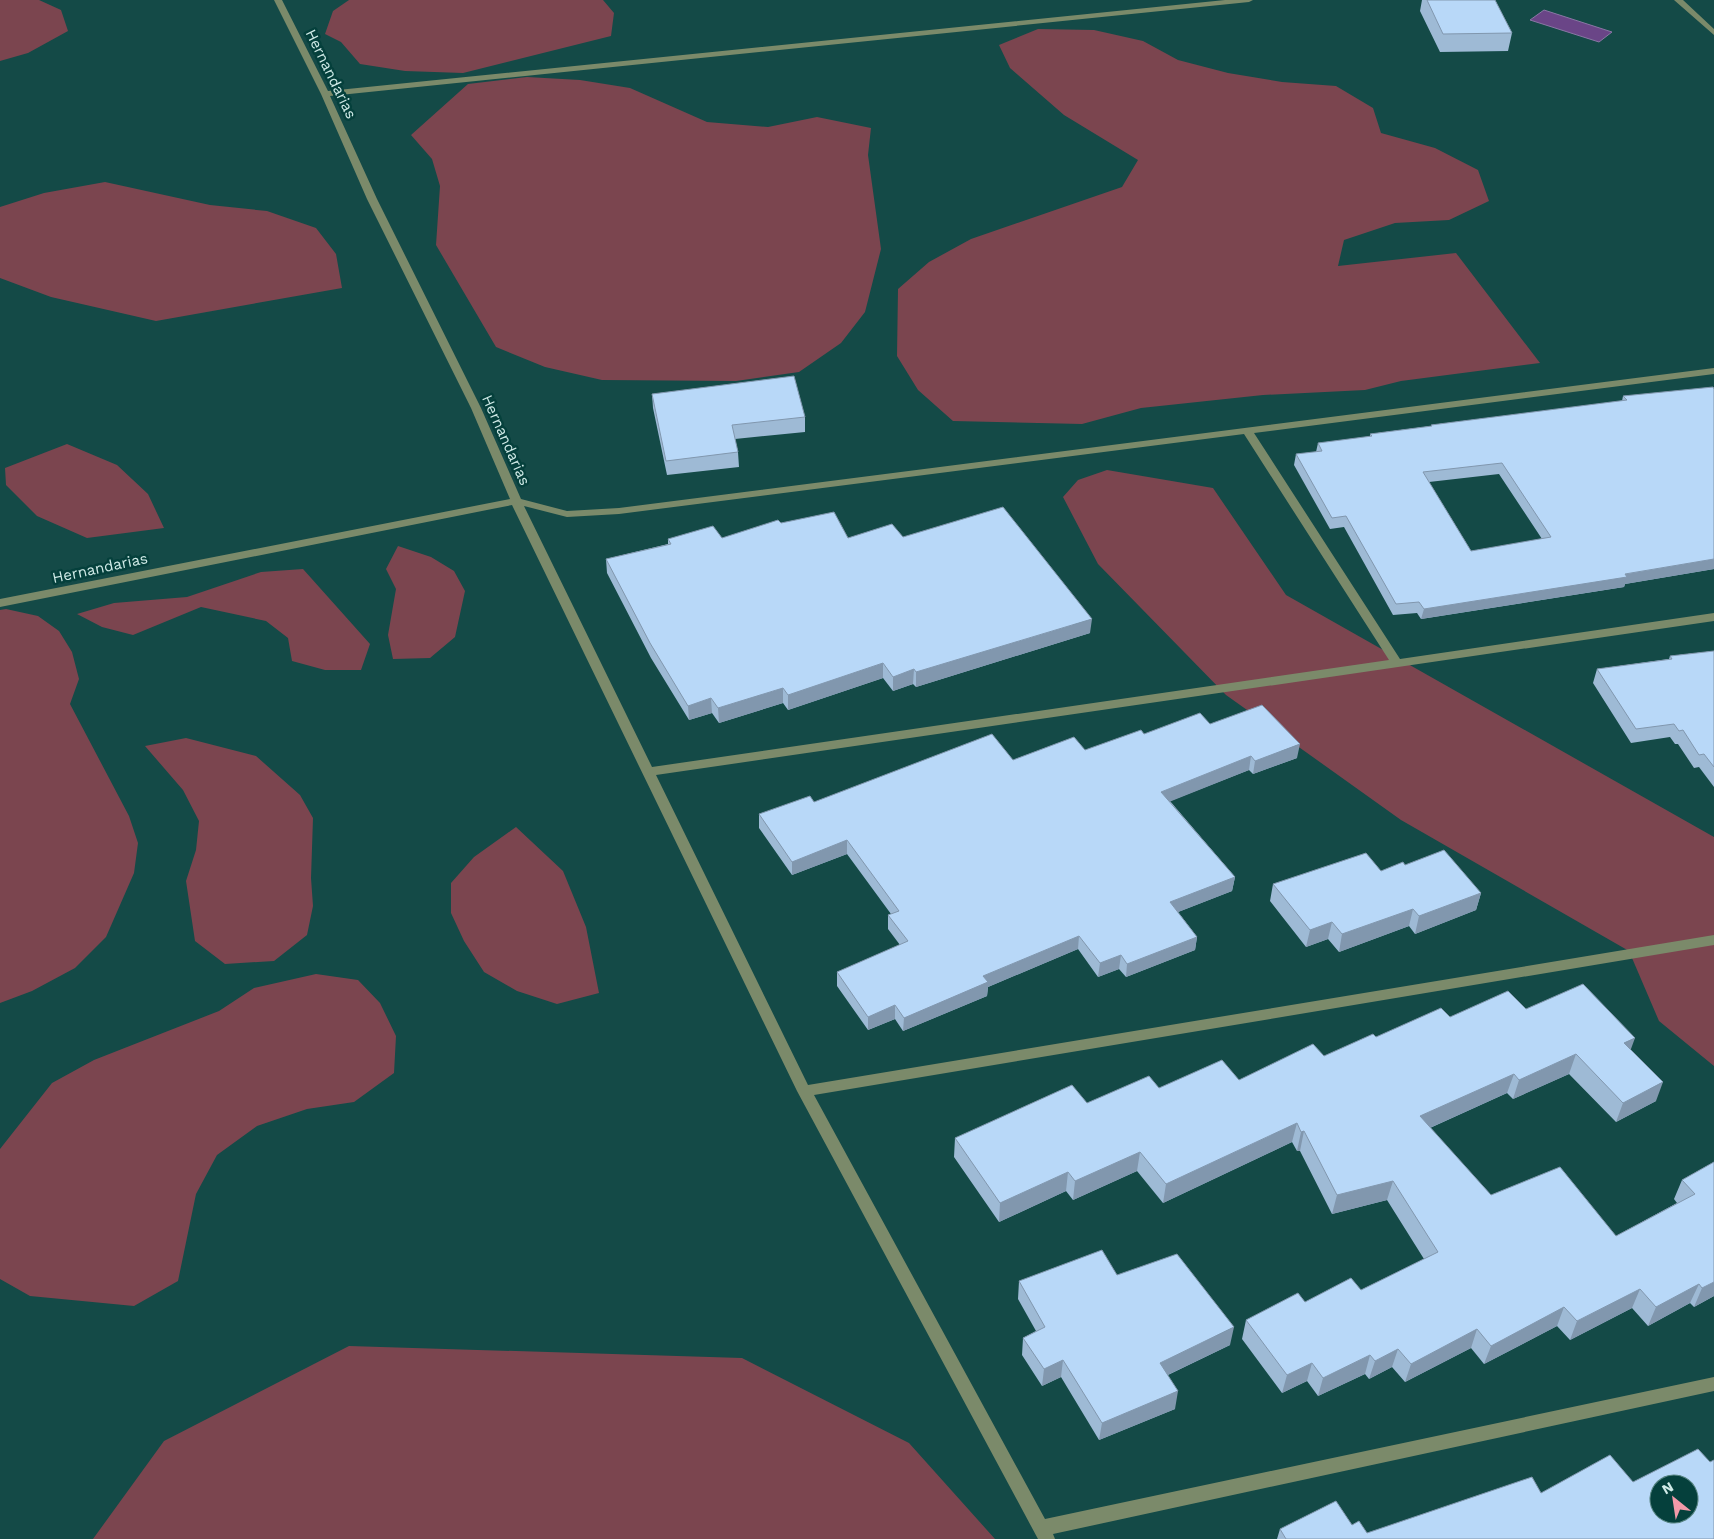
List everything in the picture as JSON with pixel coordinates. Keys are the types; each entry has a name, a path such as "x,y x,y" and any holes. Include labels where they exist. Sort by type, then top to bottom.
{"street":[{"name":"Hernandarias","path":"0,603 516,501 476,408 372,198 325,94 278,0"},
{"path":"325,94 1248,0"},
{"path":"1678,0 1714,33"},
{"path":"516,501 567,514 619,511 1714,371"},
{"path":"1247,430 1397,663"},
{"path":"516,501 804,1091 1045,1533 1714,1384"},
{"path":"649,772 1714,617"},
{"path":"804,1091 1714,940"}],"shaded area":[{"path":"0,0 39,0 61,10 68,31 28,53 0,61"},
{"path":"349,0 603,0 614,13 611,36 463,73 405,71 360,64 341,42 325,34 333,11"},
{"path":"1544,10 1612,32 1599,42 1530,20"},
{"path":"1038,29 1094,30 1143,41 1178,60 1228,73 1282,82 1336,86 1373,108 1381,133 1435,148 1478,170 1489,201 1449,220 1395,223 1344,240 1338,266 1456,253 1540,363 1401,381 1365,390 1263,395 1141,408 1082,424 953,421 918,390 897,356 898,289 929,262 971,239 1122,187 1138,160 1064,115 1010,68 999,45"},
{"path":"527,77 580,80 630,88 707,122 768,127 817,117 871,128 868,155 881,249 865,312 841,343 799,372 736,381 602,380 545,367 496,347 436,245 440,186 432,159 411,135 468,84"},
{"path":"105,182 210,205 267,211 316,228 336,254 342,288 156,321 51,297 0,278 0,207 44,193"},
{"path":"67,444 117,465 148,494 164,528 87,538 37,516 6,485 5,468"},
{"path":"1107,470 1213,488 1286,595 1714,837 1714,1066 1659,1021 1629,951 1401,820 1226,695 1098,564 1063,497 1078,480"},
{"path":"398,546 431,557 454,571 465,591 455,637 430,658 393,659 388,635 396,589 386,569"},
{"path":"303,569 370,644 361,670 325,670 292,661 288,638 266,621 201,607 133,635 102,627 77,614 114,603 187,597 261,572"},
{"path":"6,609 38,616 59,631 72,652 79,679 70,704 129,816 138,843 134,873 106,937 75,968 32,991 0,1003 0,610"},
{"path":"186,738 256,756 300,795 313,818 311,878 313,906 307,935 274,961 225,964 195,941 186,881 196,850 199,821 183,790 145,746"},
{"path":"516,827 563,871 586,927 599,993 557,1004 517,991 484,972 464,941 451,913 451,883 474,857"},
{"path":"316,974 358,980 380,1003 396,1036 394,1073 354,1102 307,1109 257,1126 217,1155 196,1194 178,1281 134,1306 30,1296 0,1279 0,1149 52,1083 94,1060 219,1011 254,988"},
{"path":"349,1346 742,1358 909,1443 995,1539 93,1539 164,1441"}],"building":[{"path":"1427,0 1495,0 1512,33 1443,34"},
{"path":"794,376 805,417 732,425 738,452 666,461 652,394"},
{"path":"1713,387 1714,559 1625,574 1627,577 1424,609 1419,602 1396,604 1346,516 1332,518 1296,454 1322,451 1318,443 1372,436 1370,434 1431,425 1627,400 1623,396","holes":["1502,463 1551,537 1471,551 1423,472"]},
{"path":"1003,507 1092,619 916,672 914,669 893,677 883,663 788,695 783,688 718,708 711,698 688,706 650,643 606,559 671,544 668,539 713,526 722,538 778,520 781,523 834,512 848,538 892,524 903,537"},
{"path":"1714,651 1714,767 1704,754 1699,755 1683,730 1679,731 1674,724 1636,729 1597,669 1672,659 1670,656"},
{"path":"1262,705 1300,744 1255,761 1251,756 1161,792 1235,877 1170,902 1197,937 1127,964 1121,955 1100,963 1079,936 983,976 988,982 904,1018 895,1005 868,1017 837,972 908,941 888,915 899,911 847,840 792,862 759,814 810,796 814,802 992,734 1013,760 1074,737 1085,750 1141,730 1144,734 1200,713 1210,724"},
{"path":"1444,850 1481,893 1419,916 1413,909 1342,934 1332,922 1310,930 1273,884 1366,853 1381,871 1403,862 1405,865"},
{"path":"1583,984 1635,1038 1624,1043 1663,1082 1623,1103 1576,1054 1519,1080 1514,1074 1420,1116 1491,1195 1560,1167 1616,1236 1695,1194 1682,1180 1714,1162 1714,1282 1702,1288 1699,1284 1656,1307 1640,1289 1577,1321 1564,1307 1491,1346 1477,1329 1411,1364 1398,1349 1375,1361 1370,1355 1323,1378 1312,1363 1287,1375 1246,1320 1298,1293 1305,1302 1351,1278 1361,1290 1438,1252 1393,1181 1337,1195 1304,1131 1301,1132 1297,1123 1166,1184 1140,1152 1075,1181 1068,1172 1000,1203 955,1138 1072,1085 1087,1103 1149,1076 1159,1088 1222,1060 1239,1080 1313,1044 1324,1056 1373,1034 1376,1037 1441,1008 1450,1017 1508,991 1526,1009"},
{"path":"1102,1250 1117,1275 1177,1254 1234,1327 1160,1363 1178,1391 1102,1423 1063,1360 1044,1369 1023,1338 1045,1327 1019,1281"},
{"path":"1698,1449 1710,1462 1714,1460 1714,1539 1286,1539 1280,1529 1336,1501 1352,1525 1359,1521 1367,1533 1532,1477 1541,1493 1610,1455 1633,1482"}]}
